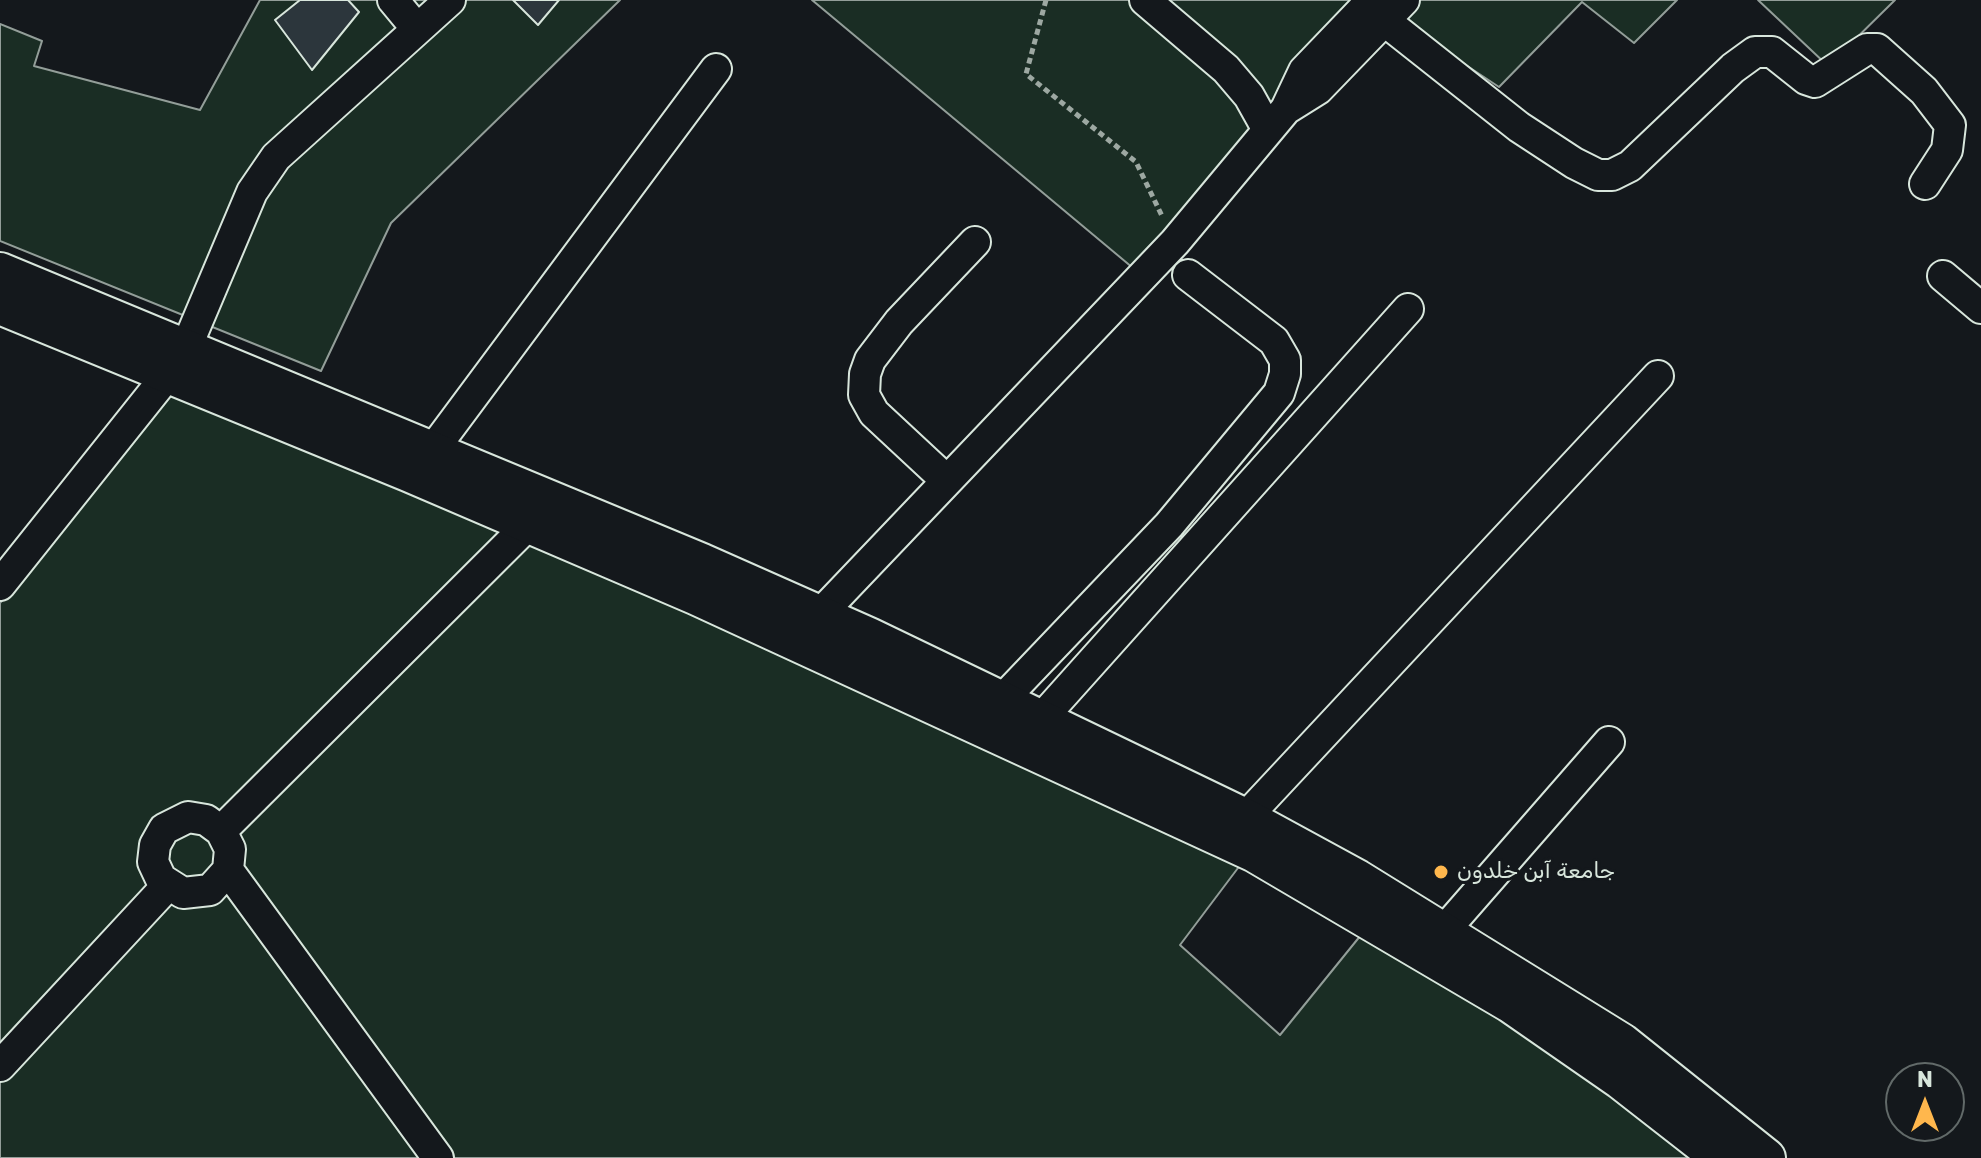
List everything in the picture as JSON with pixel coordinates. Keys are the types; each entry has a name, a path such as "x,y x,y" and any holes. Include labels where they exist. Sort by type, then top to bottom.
{"main road":[{"path":"0,272 178,360 529,524 1002,700 1245,818 1443,932 1634,1051 1766,1158"},
{"path":"0,305 178,360 432,451 558,501 1317,887 1510,1003 1621,1080 1721,1158"}],"street":[{"path":"393,0 417,29"},
{"path":"0,585 178,360 252,192 276,157 450,0"},
{"path":"1145,0 1226,69 1249,96 1277,119"},
{"path":"807,628 1175,242 1277,119 1318,89 1382,7 1519,127 1598,175 1612,175 1630,166 1733,68 1755,52 1772,52 1796,72 1815,82 1867,49 1877,49 1924,91 1950,125 1947,150 1925,184"},
{"path":"432,451 716,69"},
{"path":"946,480 874,413 864,395 865,374 870,360 899,322 975,242"},
{"path":"1002,700 1169,525 1279,393 1285,374 1285,360 1274,341 1188,275"},
{"path":"1943,276 1981,308"},
{"path":"1041,719 1408,309"},
{"path":"1245,818 1658,376"},
{"path":"221,831 529,524"},
{"path":"1443,932 1609,742"},
{"path":"188,817 206,820 221,831 230,849 228,870 217,885 201,893 183,893 167,886 153,862 155,845 164,829 188,817"},
{"path":"228,870 438,1158"},
{"path":"0,1066 167,886"}],"path":[{"path":"1046,0 1026,74 1136,162 1175,242"}],"green space":[{"path":"260,0 620,0 391,223 321,371 0,241 0,24 42,41 34,66 200,110"},
{"path":"812,0 1677,0 1634,43 1582,2 1499,87 1425,38 1375,32 1133,268"},
{"path":"1758,0 1895,0 1828,66"},
{"path":"172,389 568,555 1244,860 1180,945 1280,1035 1365,930 1602,1073 1707,1158 0,1158 0,603"}],"building":[{"path":"300,0 348,0 359,12 312,70 275,20"},
{"path":"513,0 559,0 538,25"}],"place":[{"name":"جامعة آبن خلدون","path":"1441,872"}]}
